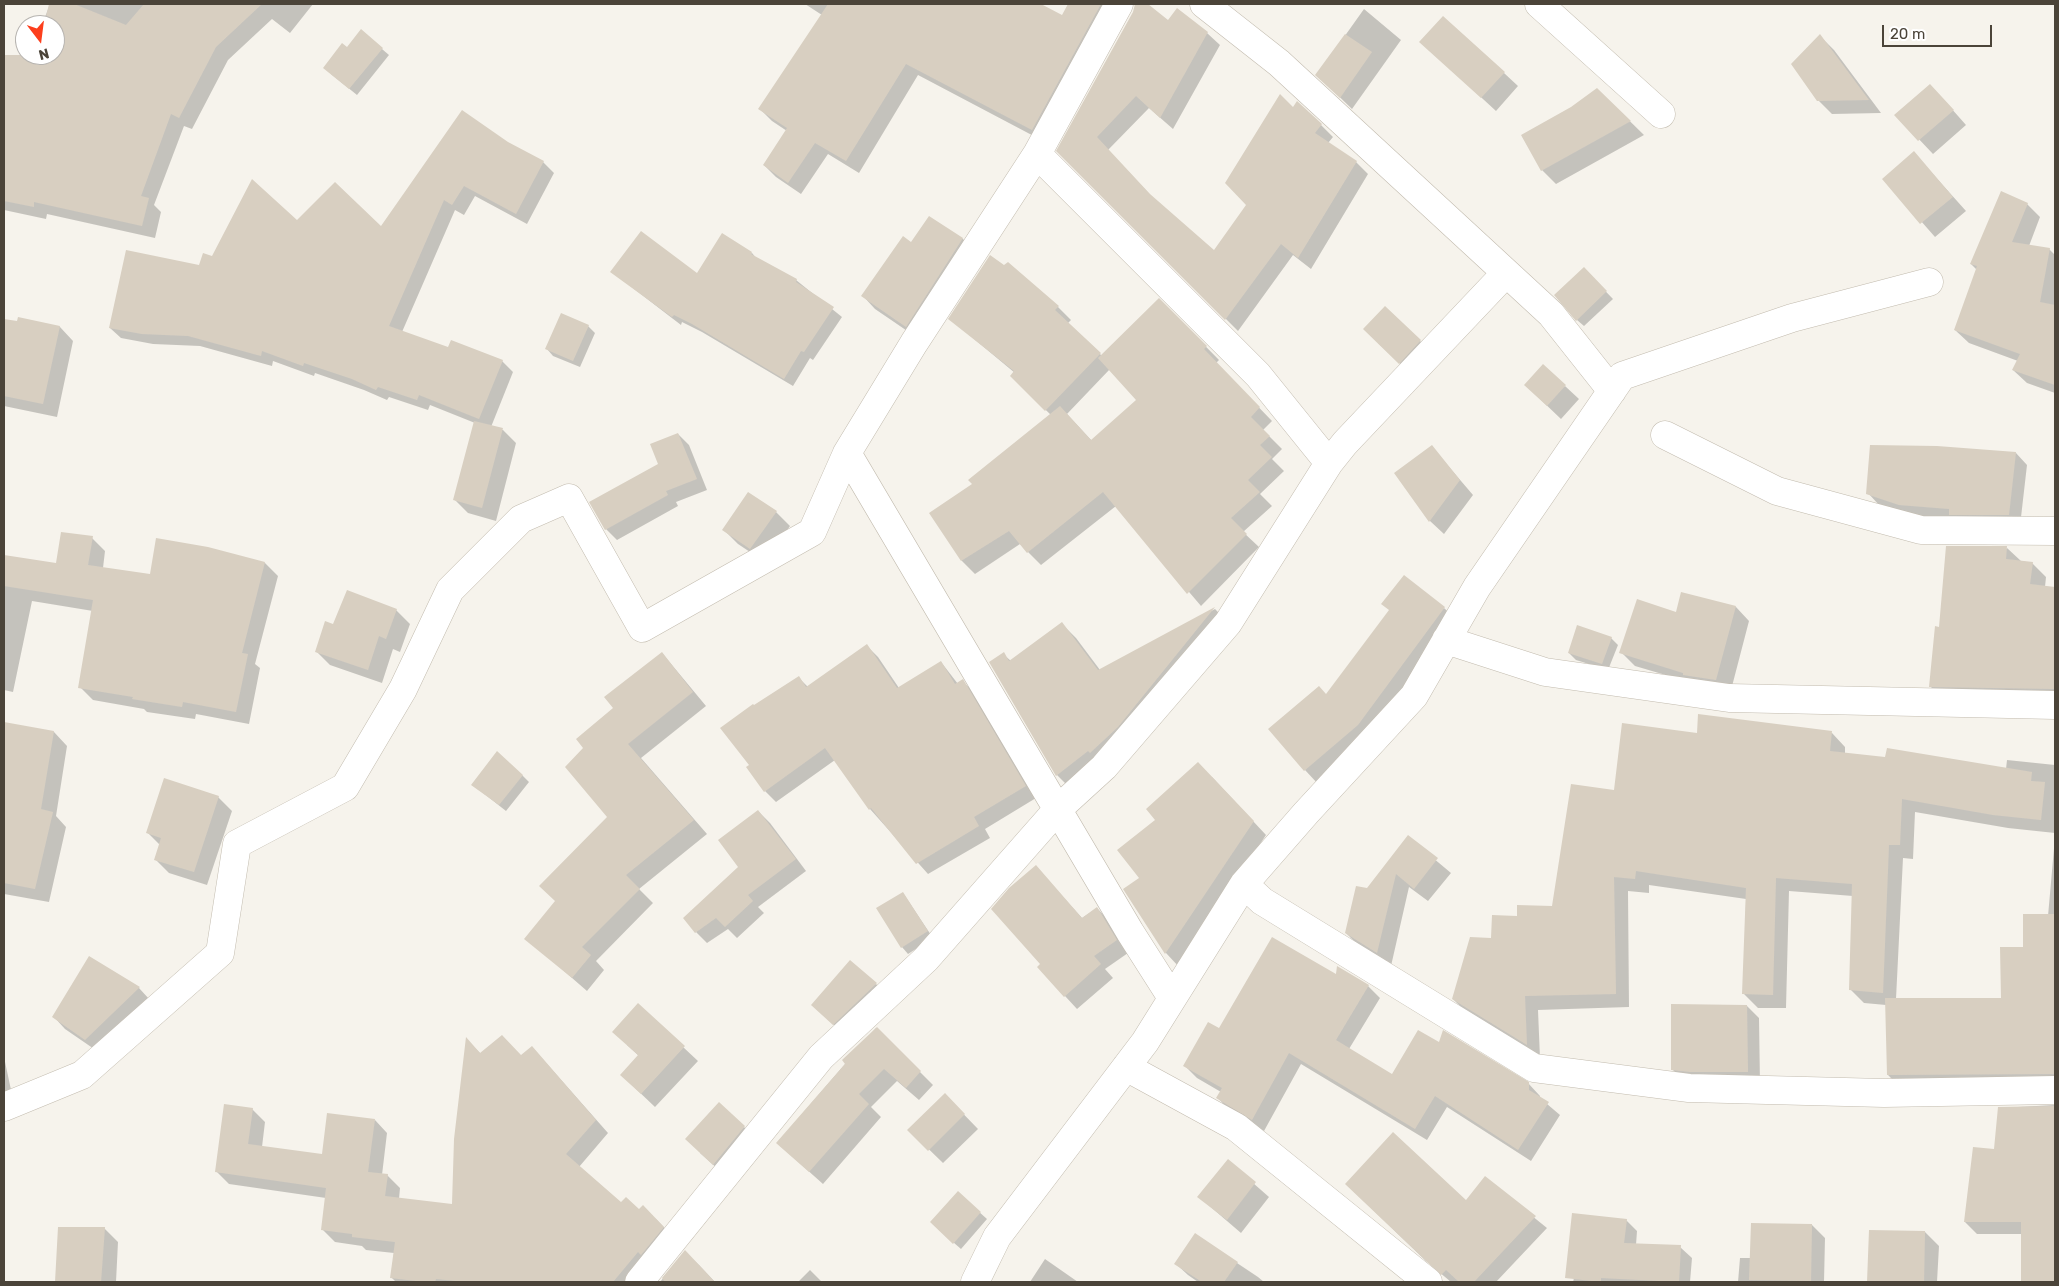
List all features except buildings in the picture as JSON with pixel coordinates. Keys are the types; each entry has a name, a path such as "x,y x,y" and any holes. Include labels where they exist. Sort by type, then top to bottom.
{"street":[{"path":"4,1107 82,1076 220,953 238,844 345,787 403,689 450,590 521,519 569,498 642,628 812,532 846,452 914,342 1037,154 1119,4"},
{"path":"1204,4 1279,63 1551,314 1612,392"},
{"path":"1539,4 1661,114"},
{"path":"1037,154 1258,375 1329,463"},
{"path":"639,1282 821,1057 926,959 1058,809 1104,767 1228,623 1329,463 1345,443 1506,273"},
{"path":"975,1282 997,1237 1145,1042 1244,884 1306,813 1414,696 1477,587 1622,376 1792,318 1929,282"},
{"path":"1665,435 1777,491 1921,530 2055,531"},
{"path":"846,452 1130,932 1172,998"},
{"path":"1446,640 1545,672 1729,698 2055,705"},
{"path":"1244,884 1262,901 1534,1068 1689,1088 1884,1093 2055,1090"},
{"path":"1126,1067 1236,1127 1428,1282"}]}
